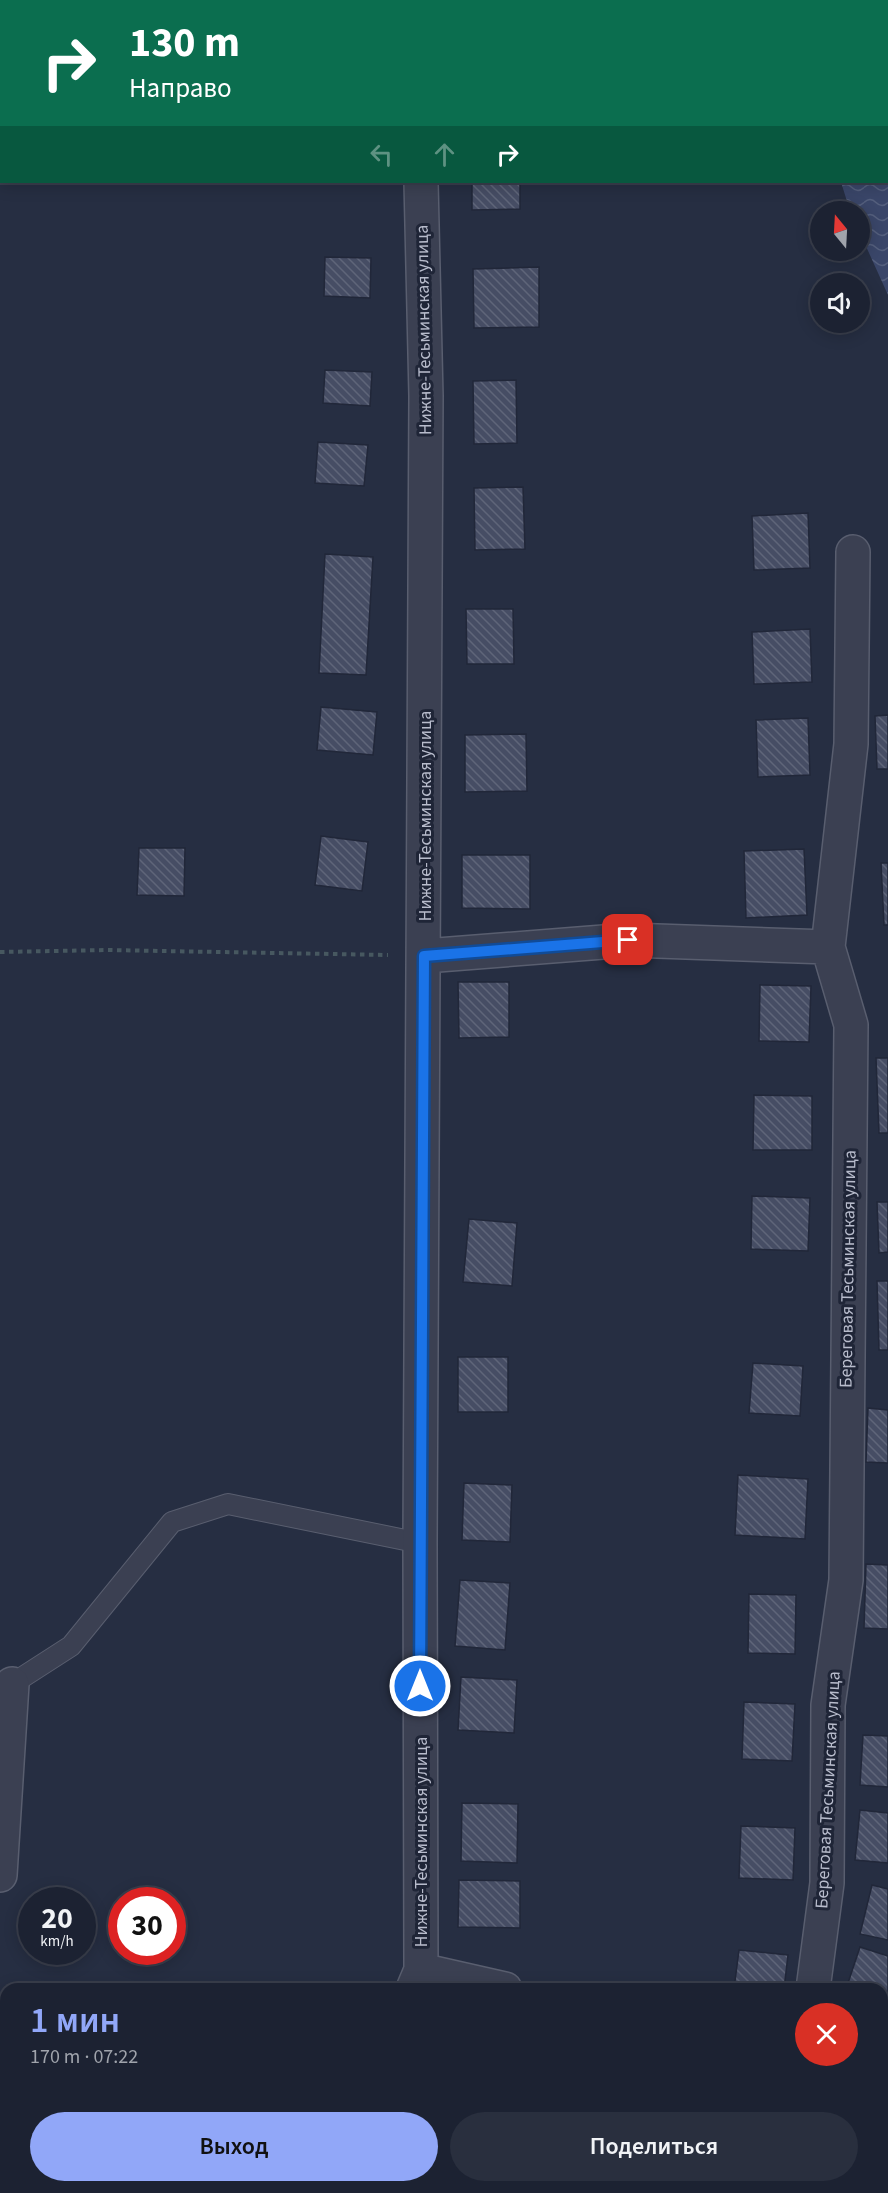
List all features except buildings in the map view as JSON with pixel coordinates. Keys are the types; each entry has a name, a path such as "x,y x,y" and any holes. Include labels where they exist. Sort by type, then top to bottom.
{"street":[{"name":"Нижне-Тесьминская улица","path":"417,1979 426,396 420,183"},
{"name":"Береговая Тесьминская улица","path":"814,1983 826,1883 828,1705 846,1580 851,1025 828,947 851,744 853,552"},
{"path":"424,956 628,940 828,947"},
{"path":"0,1875 6,1684"},
{"path":"417,1979 453,1983"}],"lane":[{"path":"6,1684 71,1646 172,1522 228,1504 420,1543"}],"path":[{"path":"0,952 106,950 424,956"}],"water":[{"path":"841,183 888,183 888,295 870,255 870,201 847,201"}],"route":[{"path":"420,1686 424,956 628,940"}]}
